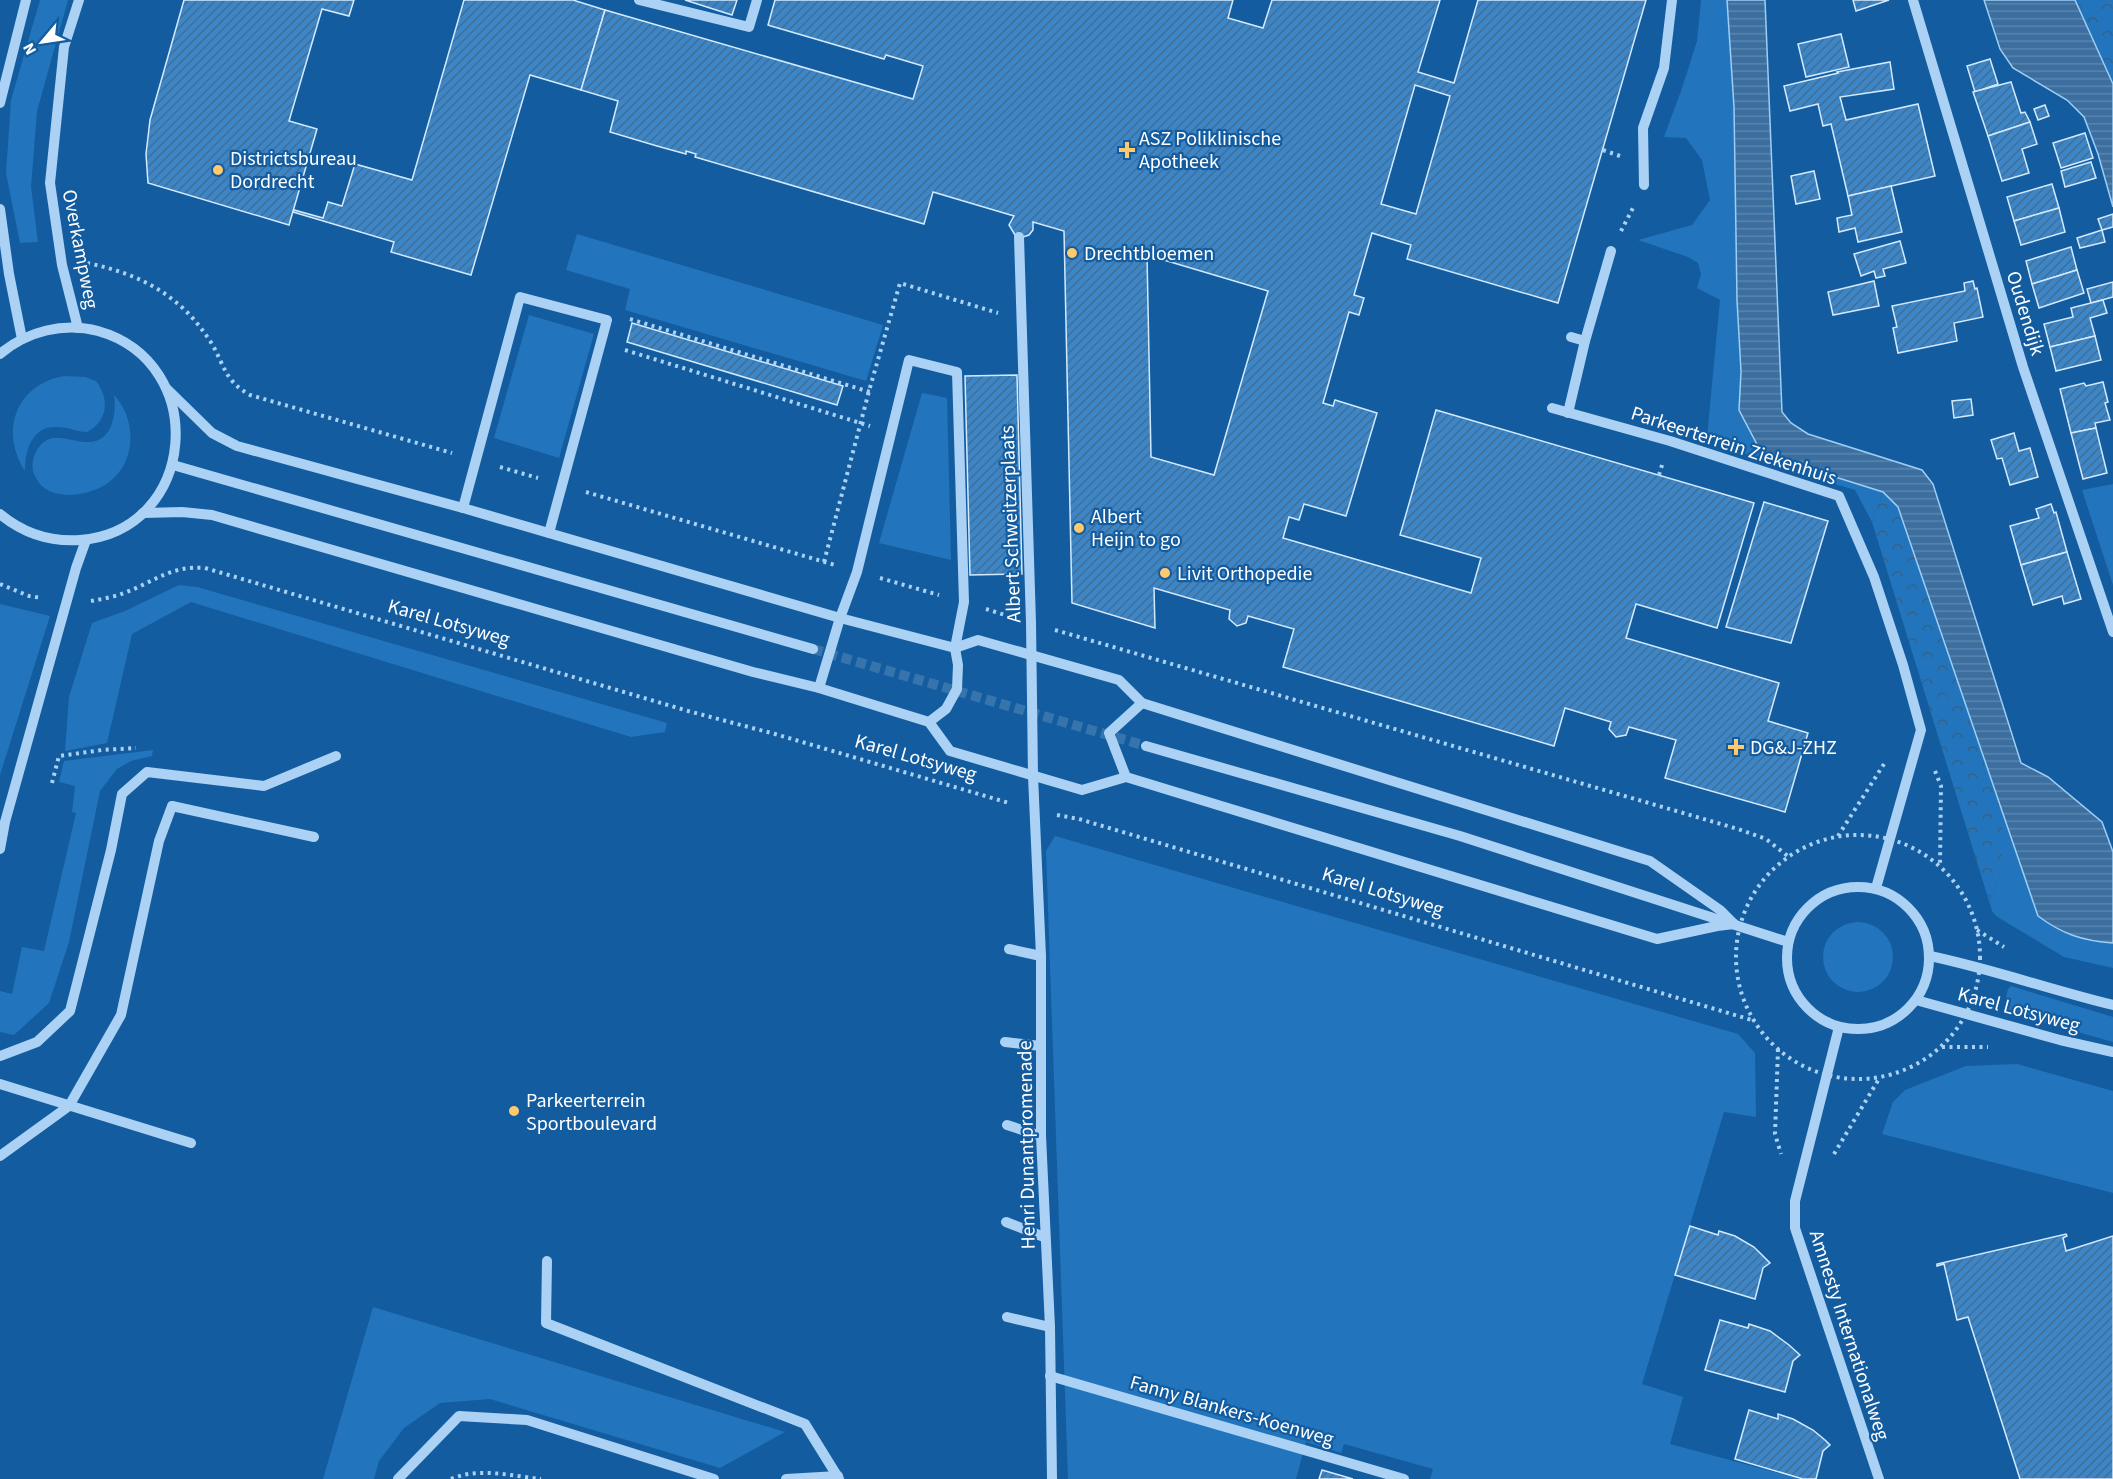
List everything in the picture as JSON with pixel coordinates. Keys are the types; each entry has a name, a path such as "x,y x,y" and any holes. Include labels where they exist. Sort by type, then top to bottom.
{"street":[{"path":"0,103 26,0"},
{"name":"Overkampweg","path":"78,328 62,265 50,183 64,46 79,0"},
{"path":"639,0 748,27 757,0"},
{"path":"1644,185 1643,128 1664,68 1672,0"},
{"name":"Oudendijk","path":"1913,0 2023,367 2113,632"},
{"path":"0,209 9,274 22,339"},
{"name":"Albert Schweitzerplaats","path":"1019,237 1035,810"},
{"path":"1568,413 1585,341 1611,251"},
{"path":"463,508 520,297 607,320 549,534"},
{"path":"0,354 22,339 39,332 59,328 78,328 106,333 131,346 152,365 167,389 174,407 177,427 172,465 156,499 142,513 116,530 86,540 68,541 41,536 16,526 0,516"},
{"path":"1571,337 1585,341"},
{"path":"819,688 840,618 857,572 909,360 957,372 964,602 956,648 957,689 946,709 929,722"},
{"name":"Karel Lotsyweg","path":"167,389 212,432 237,446 463,508 840,618 956,648 978,640 1119,680 1142,703 1650,861 1720,910 1737,925"},
{"name":"Parkeerterrein Ziekenhuis","path":"1552,408 1670,441 1839,496 1874,577 1921,729"},
{"path":"172,465 813,649"},
{"name":"Karel Lotsyweg","path":"142,513 182,512 212,515 730,665 819,688 929,722 950,751 1033,776 1083,790 1126,777 1658,939 1717,926 1737,925"},
{"path":"0,849 8,810 76,568 86,540"},
{"path":"1126,777 1110,732 1142,703"},
{"path":"1875,888 1921,729"},
{"name":"Karel Lotsyweg","path":"1146,746 1460,836 1788,942"},
{"path":"0,1056 37,1042 70,1011 111,850 122,794 147,772 264,786 336,756"},
{"path":"0,1155 69,1106 121,1015 159,841 172,806 314,837"},
{"name":"Henri Dunantpromenade","path":"1035,810 1041,956 1041,1136 1050,1327 1052,1479"},
{"path":"1860,886 1875,888 1893,895 1908,906 1919,920 1927,938 1930,956 1929,971 1916,1000 1890,1022 1865,1029 1839,1027 1812,1012 1801,1001 1788,973 1788,942 1802,913 1814,901 1844,888 1860,886"},
{"path":"1009,949 1041,956"},
{"name":"Karel Lotsyweg","path":"1930,956 1980,966 2113,1005"},
{"name":"Karel Lotsyweg","path":"1916,1000 2060,1040 2113,1052"},
{"name":"Amnesty Internationalweg","path":"1839,1027 1795,1201 1795,1228 1879,1479"},
{"path":"1005,1042 1041,1046"},
{"path":"0,1084 191,1143"},
{"path":"1007,1125 1041,1136"},
{"path":"1006,1222 1044,1237"},
{"path":"547,1261 546,1323 805,1424 838,1478"},
{"path":"1007,1317 1050,1327"},
{"name":"Fanny Blankers-Koenweg","path":"1050,1376 1404,1479"},
{"path":"398,1479 459,1416 527,1420 714,1479"},
{"path":"786,1479 838,1478"}],"path":[{"path":"1611,251 1644,185"},
{"path":"62,265 87,263 110,268 153,285 173,298 205,334 228,377 236,387 264,400"},
{"path":"607,320 622,316 898,400"},
{"path":"601,343 891,432"},
{"name":"Karel Lotsyweg","path":"0,584 29,596 67,601 90,601 121,594 177,569 205,568 688,711 1035,810 1079,819 1755,1021"},
{"path":"1921,729 1941,786 1940,867"},
{"path":"1837,837 1885,762"},
{"path":"1864,835 1890,839 1917,850 1940,867 1963,896 1972,912 1977,930 1980,966 1978,983 1967,1013 1951,1036 1927,1058 1897,1073 1880,1077 1853,1079 1827,1075 1792,1060 1765,1036 1755,1021 1747,1006 1738,975 1737,925 1767,876 1800,850 1837,837 1864,835"},
{"path":"1778,1048 1775,1134 1782,1157"},
{"path":"1832,1156 1839,1148 1880,1077"},
{"path":"451,1479 464,1473 492,1473 541,1479"}],"green space":[{"path":"40,0 68,0 37,111 31,187 38,242 20,243 6,173 11,100"},
{"path":"1701,0 1727,0 1734,107 1737,300 1742,414 1762,454 1883,492 1872,522 1855,490 1755,460 1732,445 1707,437 1720,300 1697,288 1701,274 1698,263 1688,257 1638,240 1692,225 1710,200 1702,160 1686,138 1664,137 1697,41"},
{"path":"2075,0 2113,0 2113,84"},
{"path":"577,234 883,325 866,381 625,310 630,289 566,270"},
{"path":"529,315 594,334 559,458 494,438"},
{"path":"64,376 85,377 96,381 105,402 103,416 87,432 58,427 42,430 32,440 29,447 25,471 17,456 14,441 13,426 17,412 24,399 34,389 47,381"},
{"path":"922,393 947,398 951,560 879,543"},
{"path":"114,395 122,405 130,428 129,453 118,474 100,488 79,494 58,494 40,485 34,473 33,463 35,453 42,444 53,438 86,442 102,438 107,433 113,419"},
{"path":"2113,484 2113,585 2082,490"},
{"path":"1883,492 1899,507 2002,811 2002,869 1989,901 1872,522"},
{"path":"179,585 197,587 667,723 665,732 631,737 191,602 132,634 107,743 65,751 69,697 92,623 125,611"},
{"path":"0,604 50,616 0,775"},
{"path":"153,750 152,756 131,761 117,769 100,791 69,942 49,1003 14,1035 0,1032 0,991 12,994 22,947 44,951 76,813 72,812 75,786 59,782 64,761"},
{"path":"2002,811 2038,916 2053,927 2089,941 2113,943 2113,968 2064,957 1996,916 1992,911 1989,901 2002,869"},
{"path":"1055,836 1738,1034 1755,1053 1756,1117 1724,1112 1642,1384 1683,1397 1670,1444 1800,1479 1430,1479 1433,1469 1344,1444 1341,1453 1306,1442 1296,1479 1068,1479 1046,851"},
{"path":"1851,922 1865,922 1878,928 1887,937 1893,950 1891,970 1883,982 1865,992 1851,992 1838,986 1829,977 1823,964 1823,950 1829,937 1838,928"},
{"path":"2011,986 2113,1017 2113,1042 2004,1011 2008,989"},
{"path":"2017,1064 2113,1091 2113,1193 1882,1134 1893,1102 1905,1090 1966,1066"},
{"path":"373,1307 785,1432 720,1468 490,1399 440,1403 404,1428 379,1461 374,1479 323,1479"}],"shaded area":[{"path":"1727,0 1765,0 1782,412 1791,423 1808,434 1922,470 1933,484 2021,763 2048,777 2102,822 2113,852 2113,943 2073,936 2038,916 1898,507 1883,492 1762,454 1739,410 1741,372 1737,300 1734,107"},
{"path":"1984,0 2075,0 2113,84 2113,207 2098,154 2084,117 2067,100 2013,68 2000,49"}],"building":[{"path":"184,0 354,0 349,16 322,9 289,121 317,129 289,225 148,183 146,154 150,120"},
{"path":"464,0 573,0 605,10 581,90 530,75 471,275 391,252 394,242 293,212 294,210 323,218 328,202 342,206 355,164 412,180"},
{"path":"685,0 737,0 732,15"},
{"path":"775,0 1233,0 1228,18 1263,28 1272,0 1440,0 1418,72 1454,83 1478,0 1646,0 1558,303 1407,259 1411,245 1372,233 1354,295 1364,298 1359,315 1349,312 1323,403 1333,406 1335,400 1377,413 1346,516 1304,504 1299,520 1289,517 1283,538 1471,593 1481,558 1400,535 1436,410 1754,503 1717,628 1636,604 1626,638 1779,683 1768,721 1808,733 1785,812 1665,778 1676,740 1629,727 1626,735 1616,737 1609,729 1611,722 1565,708 1554,746 1283,667 1294,629 1248,616 1246,623 1237,626 1229,619 1230,610 1154,588 1155,628 1072,603 1064,231 1033,222 1033,230 1029,235 1023,237 1015,235 1009,225 1014,216 933,192 924,224 695,157 696,154 686,151 686,154 610,132 618,101 581,90 605,10 913,99 923,66 886,55 884,59 768,25","holes":["1415,85 1450,96 1416,214 1381,204","1147,255 1268,291 1214,475 1151,457"]},
{"path":"1853,0 1889,0 1856,11"},
{"path":"1841,34 1849,67 1806,77 1798,44"},
{"path":"1990,59 1998,84 1975,92 1967,66"},
{"path":"1890,62 1894,89 1840,97 1846,120 1918,104 1935,176 1848,196 1831,124 1823,126 1818,104 1790,111 1784,86 1837,72"},
{"path":"2011,82 2021,113 2025,112 2030,122 1988,136 1973,92"},
{"path":"2045,105 2049,116 2038,120 2034,109"},
{"path":"2030,122 2037,144 2022,149 2029,173 2002,181 1988,136"},
{"path":"2085,133 2093,158 2061,168 2053,143"},
{"path":"2091,162 2096,178 2065,187 2061,171"},
{"path":"1814,171 1820,199 1796,204 1791,176"},
{"path":"2052,184 2059,208 2014,221 2007,197"},
{"path":"1891,186 1902,232 1858,242 1855,228 1839,232 1837,218 1852,215 1848,196"},
{"path":"2059,208 2065,232 2021,245 2014,221"},
{"path":"2113,214 2113,227 2102,230 2098,219"},
{"path":"2102,230 2105,242 2080,248 2077,238"},
{"path":"1900,241 1906,263 1883,269 1885,276 1876,278 1874,271 1861,276 1854,254"},
{"path":"2071,247 2077,270 2032,284 2026,261"},
{"path":"2077,270 2084,293 2039,308 2032,284"},
{"path":"1874,281 1879,306 1833,315 1828,292"},
{"path":"1973,281 1975,289 1977,288 1983,317 1954,323 1957,341 1898,353 1893,328 1897,327 1892,306 1965,291 1964,283"},
{"path":"2113,282 2113,297 2091,303 2087,289"},
{"path":"2103,300 2107,313 2090,318 2095,336 2050,347 2044,324 2073,317 2071,308"},
{"path":"632,323 843,386 837,405 627,342"},
{"path":"2095,336 2101,360 2056,371 2050,347"},
{"path":"1017,375 1022,574 970,575 965,376"},
{"path":"2103,382 2108,402 2105,403 2110,420 2095,423 2096,428 2071,433 2060,389 2084,383 2086,386"},
{"path":"1971,399 1973,415 1954,418 1952,401"},
{"path":"2096,428 2107,473 2083,479 2071,433"},
{"path":"2014,433 2019,451 2030,448 2038,477 2010,485 2002,458 1997,459 1991,440"},
{"path":"1764,502 1828,521 1791,643 1726,627"},
{"path":"2051,504 2054,513 2056,512 2067,552 2021,565 2010,526 2039,518 2036,509"},
{"path":"2067,552 2081,599 2064,604 2062,596 2033,605 2021,565"},
{"path":"1690,1226 1718,1235 1719,1231 1735,1236 1754,1247 1770,1263 1763,1268 1755,1299 1675,1275"},
{"path":"2066,1234 2067,1236 2063,1238 2066,1251 2113,1236 2113,1479 2020,1479 1968,1317 1957,1320 1944,1264 1937,1266 1937,1264"},
{"path":"1720,1320 1748,1328 1749,1324 1770,1331 1800,1355 1793,1361 1785,1392 1705,1370"},
{"path":"1749,1410 1778,1419 1778,1414 1793,1419 1813,1430 1830,1445 1823,1451 1816,1479 1803,1479 1735,1459"},
{"path":"1322,1470 1353,1479 1319,1479"}],"tunnel":[{"path":"813,649 1146,746"}],"place":[{"name":"ASZ Poliklinische Apotheek","path":"1127,150"},
{"name":"Districtsbureau Dordrecht","path":"218,170"},
{"name":"Drechtbloemen","path":"1072,253"},
{"name":"Albert Heijn to go","path":"1079,528"},
{"name":"Livit Orthopedie","path":"1165,573"},
{"name":"DG&J-ZHZ","path":"1736,747"},
{"name":"Parkeerterrein Sportboulevard","path":"514,1111"}]}
